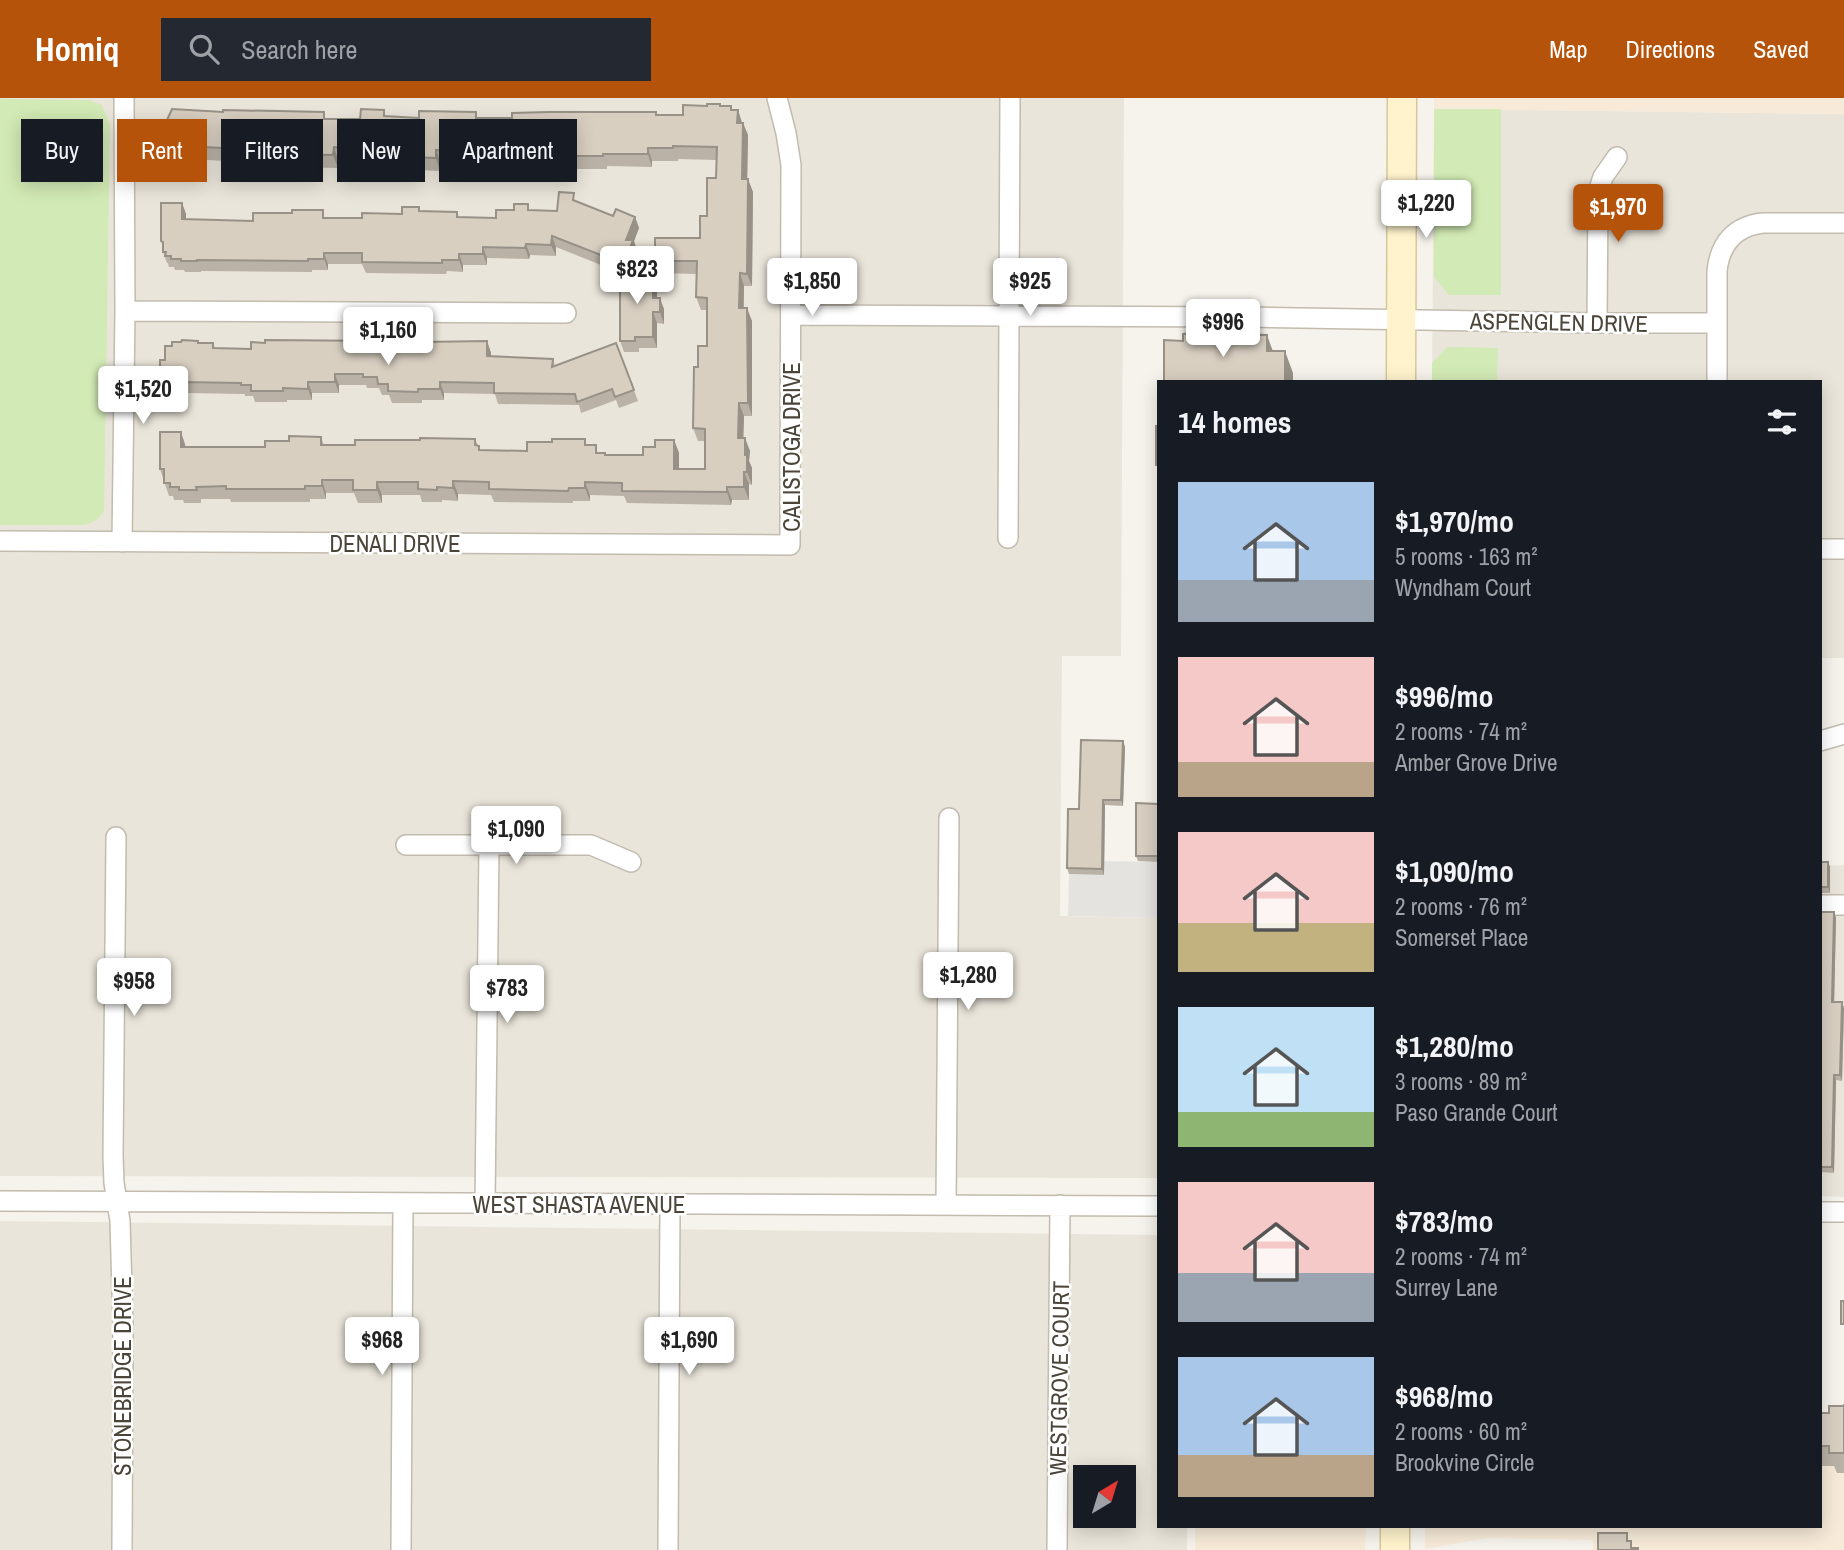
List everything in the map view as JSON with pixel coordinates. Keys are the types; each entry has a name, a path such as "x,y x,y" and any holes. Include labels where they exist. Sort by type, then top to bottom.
{"main road":[{"path":"1401,380 1402,98"},
{"path":"1395,1528 1395,1550"}],"street":[{"path":"122,541 124,98"},
{"name":"CALISTOGA DRIVE","path":"777,98 792,165 790,545"},
{"path":"1008,538 1010,98"},
{"path":"1597,323 1598,192 1603,177 1616,157"},
{"path":"1717,380 1718,258 1723,247 1735,233 1752,224 1844,223"},
{"path":"125,311 566,313"},
{"name":"ASPENGLEN DRIVE","path":"792,316 1717,323"},
{"name":"DENALI DRIVE","path":"0,541 790,545"},
{"path":"1822,549 1844,549"},
{"path":"1822,740 1844,734"},
{"path":"946,1205 949,818"},
{"name":"STONEBRIDGE DRIVE","path":"116,837 113,1156 120,1221 123,1326 122,1550"},
{"path":"406,845 591,845 631,862"},
{"path":"485,1204 489,845"},
{"path":"1822,905 1844,905"},
{"name":"WEST SHASTA AVENUE","path":"0,1201 1157,1206"},
{"path":"401,1550 403,1203"},
{"path":"668,1550 670,1205"},
{"name":"WESTGROVE COURT","path":"1057,1550 1060,1205"},
{"path":"1822,1212 1844,1212"}],"shaded area":[{"path":"0,98 1124,98 1121,656 1062,656 1060,916 1157,918 1157,1178 0,1176"},
{"path":"1434,98 1844,98 1844,114 1434,109"},
{"path":"1434,109 1844,114 1844,658 1822,658 1822,380 1432,380"},
{"path":"1104,861 1157,862 1157,918 1068,916 1069,874 1103,875"},
{"path":"1844,865 1844,1197 1822,1196 1822,866"},
{"path":"0,1221 1157,1235 1157,1528 1187,1528 1187,1550 0,1550"},
{"path":"1822,1418 1844,1418 1844,1550 1593,1550 1593,1540 1487,1538 1425,1549 1425,1528 1822,1528"},
{"path":"1195,1528 1366,1528 1365,1550 1195,1550"}],"green space":[{"path":"0,99 88,100 102,105 110,125 104,511 96,520 84,525 0,525"},
{"path":"1434,109 1501,109 1501,295 1449,295 1434,277"},
{"path":"1447,347 1498,348 1497,380 1432,380 1432,363"}],"building":[{"path":"683,105 731,106 731,110 738,110 737,123 743,123 742,179 748,179 747,274 740,273 739,308 747,308 748,403 739,403 738,438 745,438 747,472 744,472 744,487 727,487 727,492 622,491 622,483 585,482 585,488 569,488 568,491 489,489 489,482 453,481 453,488 437,487 437,490 418,489 418,482 377,482 377,490 353,490 353,480 322,480 322,486 305,486 305,489 226,489 226,486 179,490 179,487 170,487 170,483 164,483 164,469 160,469 160,432 181,432 181,447 265,447 265,441 289,441 289,436 321,437 321,445 355,445 355,440 475,439 479,450 527,451 527,442 585,439 585,445 596,445 596,453 605,455 643,455 643,447 655,447 655,440 674,440 674,469 705,469 705,429 693,428 694,367 698,367 698,346 707,346 707,298 696,297 697,261 655,261 655,238 700,238 700,216 707,216 707,178 716,178 717,147 673,146 648,148 648,154 577,156 577,119 439,119 439,150 436,150 436,158 425,158 425,119 360,119 361,109 384,110 384,116 419,118 419,111 476,112 476,118 512,118 512,113 549,112 656,112 656,115 683,115"},
{"path":"172,109 324,112 324,119 337,119 337,147 334,147 333,155 323,155 323,119 221,119 221,148 207,147 207,119 167,119"},
{"path":"559,192 574,193 573,200 613,216 616,209 635,217 626,240 633,240 624,264 552,236 551,245 526,244 525,248 483,247 483,254 459,254 459,260 442,260 442,263 362,262 362,253 324,253 324,259 308,261 181,261 165,256 161,241 161,203 182,203 182,219 253,221 253,213 292,213 292,210 323,210 323,218 362,218 362,213 402,214 402,207 419,207 419,211 457,212 457,217 496,218 496,210 514,210 514,204 528,204 528,210 557,211"},
{"path":"620,273 653,273 653,298 660,298 660,312 653,312 653,337 635,337 635,341 620,341"},
{"path":"1183,334 1267,335 1267,351 1285,351 1285,380 1164,380 1164,340 1183,341"},
{"path":"182,340 213,343 213,348 251,349 251,342 265,343 265,340 386,341 386,347 424,348 424,342 487,341 487,356 553,359 552,367 616,343 634,390 615,397 612,389 577,402 575,394 494,393 494,383 440,382 440,389 418,389 418,392 388,391 388,384 378,384 377,377 335,374 335,382 308,382 308,389 283,388 283,391 251,391 251,385 241,383 183,382 182,399 160,398 160,360 165,360 165,346 172,346 172,342"},
{"path":"1156,426 1157,426 1157,465"},
{"path":"1081,740 1123,741 1121,800 1103,800 1102,869 1067,868 1068,809 1079,809"},
{"path":"1136,803 1157,804 1157,856 1136,856"},
{"path":"1822,862 1828,862 1828,887 1822,887"},
{"path":"1822,912 1834,912 1832,1002 1842,1002 1840,1075 1834,1075 1832,1167 1822,1167"},
{"path":"1841,1301 1844,1301 1844,1324 1841,1324"},
{"path":"1829,1406 1844,1406 1844,1453 1829,1453 1829,1446 1822,1446 1822,1413 1829,1413"},
{"path":"1598,1533 1627,1533 1631,1548 1638,1550 1598,1550"}]}
